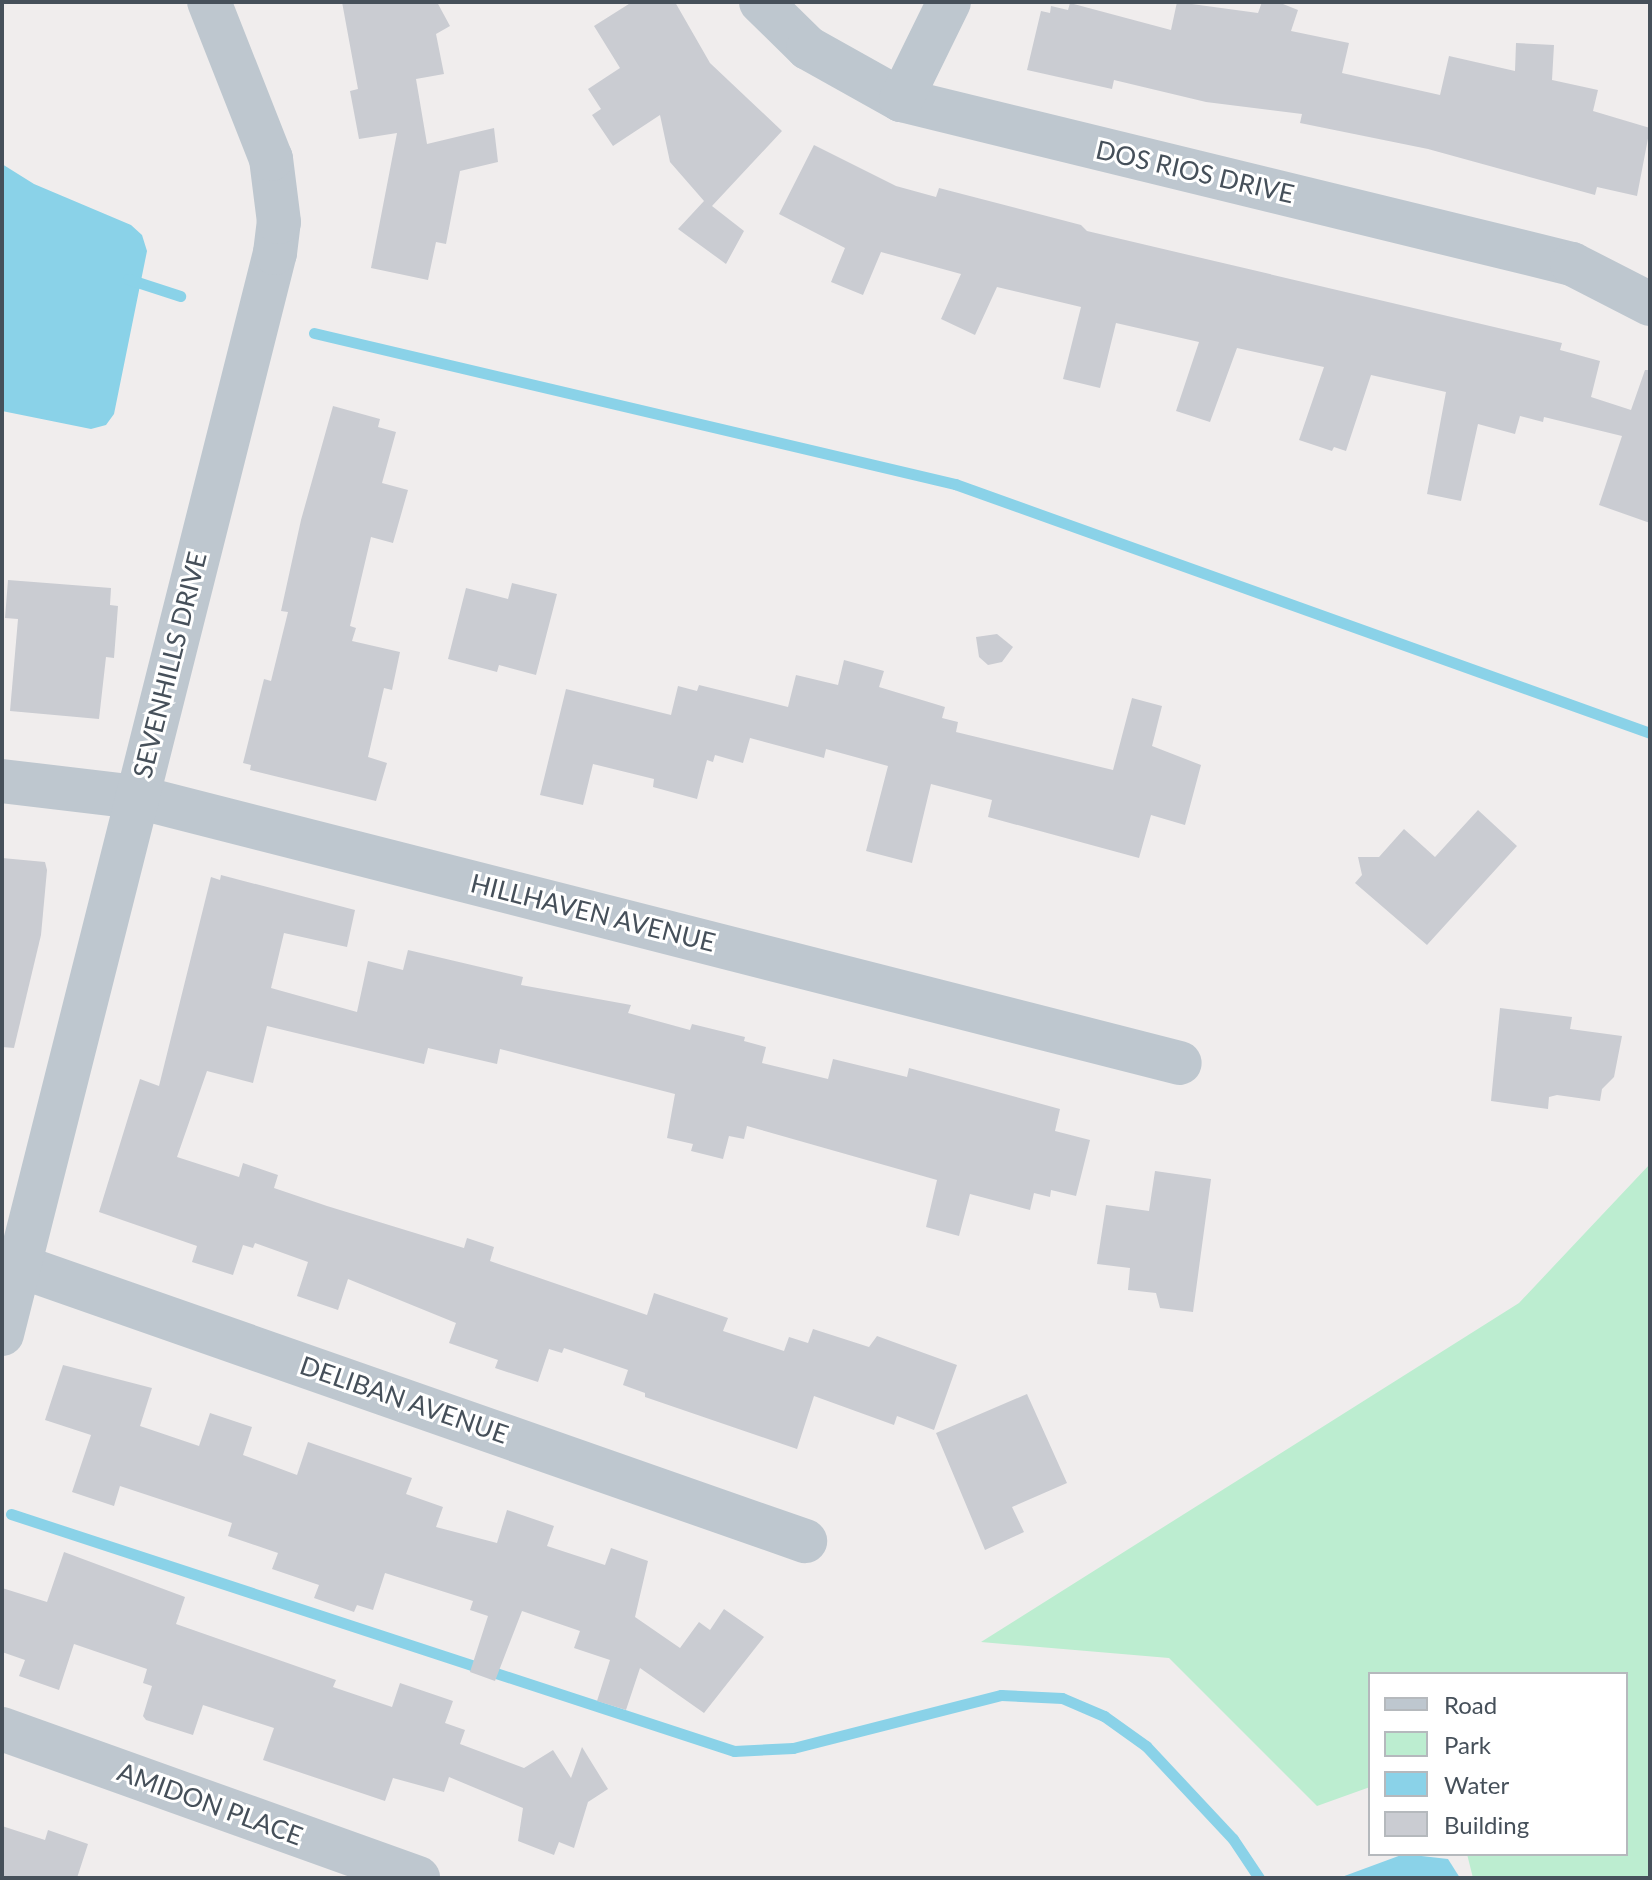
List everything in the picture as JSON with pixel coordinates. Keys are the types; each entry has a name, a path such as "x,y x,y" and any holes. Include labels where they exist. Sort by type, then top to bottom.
{"street":[{"name":"SEVENHILLS DRIVE","path":"2,1334 11,1264 137,797 260,321 279,222 271,159 209,2"},
{"name":"DOS RIOS DRIVE","path":"761,2 808,48 901,100 1572,264 1650,304"},
{"path":"901,100 949,2"},
{"name":"HILLHAVEN AVENUE","path":"2,781 137,797 1180,1063"},
{"name":"DELIBAN AVENUE","path":"11,1264 805,1541"},
{"name":"AMIDON PLACE","path":"2,1729 418,1878"}],"green space":[{"path":"1650,1164 1650,1878 1473,1878 1468,1856 1628,1856 1628,1672 1368,1672 1368,1788 1317,1806 1169,1658 981,1642 1519,1303"}],"water":[{"path":"2,164 34,184 131,225 142,235 147,251 114,414 106,425 91,429 2,411"},
{"path":"1399,1856 1422,1856 1448,1859 1460,1878 1339,1878"}],"building":[{"path":"342,2 437,2 450,26 436,34 444,74 416,79 427,144 494,128 498,162 460,171 446,244 436,242 428,280 371,268 397,133 359,139 350,91 358,89"},
{"path":"632,2 675,2 710,63 782,131 712,206 744,231 726,264 678,229 704,201 670,162 660,115 613,146 592,115 601,109 588,89 620,68 594,26"},
{"path":"1177,2 1258,13 1262,2 1278,2 1298,10 1291,31 1349,43 1342,73 1440,95 1449,56 1515,71 1516,43 1554,45 1552,80 1598,90 1593,111 1650,128 1637,196 1597,187 1595,195 1428,149 1300,123 1302,114 1206,102 1114,80 1112,89 1027,70 1041,11 1050,13 1051,6 1068,10 1070,3 1171,30"},
{"path":"814,145 896,186 936,197 939,188 1081,225 1087,231 1562,343 1560,350 1600,361 1591,397 1631,410 1645,370 1650,370 1650,523 1599,505 1622,436 1544,417 1543,422 1520,416 1515,434 1478,424 1461,501 1427,494 1446,392 1371,375 1346,451 1334,447 1332,451 1299,440 1324,367 1237,348 1210,422 1176,411 1199,342 1116,323 1100,388 1063,379 1081,307 997,287 975,335 941,319 961,274 881,252 863,295 831,282 845,248 779,214"},
{"path":"333,406 380,419 378,427 396,432 382,483 408,490 393,543 371,537 350,626 356,628 352,641 400,652 392,690 384,688 368,757 387,763 376,801 250,770 251,765 243,763 264,679 271,681 288,612 281,611 301,520"},
{"path":"8,580 111,588 110,605 118,606 114,658 106,657 99,719 10,711 18,619 5,618"},
{"path":"512,583 557,594 536,675 499,665 497,672 448,659 466,588 508,599"},
{"path":"997,634 1013,647 1002,662 988,665 979,657 976,637"},
{"path":"844,660 884,671 879,687 945,707 942,718 958,722 956,732 1113,770 1132,698 1162,706 1152,746 1201,765 1185,825 1151,815 1139,858 988,817 992,800 931,784 912,863 866,851 888,766 826,749 824,758 750,738 743,763 715,755 713,762 707,760 697,799 653,787 654,779 593,764 583,805 540,795 566,689 671,715 678,686 697,691 699,685 788,707 796,675 838,685"},
{"path":"1478,810 1517,846 1427,945 1355,883 1362,875 1358,857 1379,857 1404,829 1435,857"},
{"path":"2,858 45,862 47,870 41,935 14,1048 2,1047"},
{"path":"221,875 355,910 347,947 284,933 271,988 357,1012 368,961 403,970 408,950 523,977 521,985 631,1005 628,1013 690,1030 692,1024 745,1037 744,1041 766,1047 762,1063 828,1079 833,1059 907,1077 909,1068 1060,1109 1055,1131 1090,1140 1076,1196 1051,1190 1050,1197 1034,1193 1030,1210 970,1194 959,1236 926,1227 937,1180 747,1126 744,1139 729,1136 723,1159 691,1151 693,1144 667,1138 675,1094 500,1049 497,1064 428,1048 424,1064 267,1026 253,1083 207,1071 177,1157 239,1177 243,1163 278,1175 274,1188 327,1206 464,1248 467,1238 494,1247 490,1261 647,1315 654,1293 728,1318 723,1331 784,1351 789,1337 808,1343 813,1329 869,1347 877,1336 957,1365 934,1430 897,1416 894,1425 814,1396 797,1449 645,1397 645,1393 623,1385 628,1370 564,1348 562,1353 549,1349 538,1382 495,1368 498,1360 449,1343 456,1323 348,1279 338,1310 297,1296 308,1262 255,1243 253,1248 243,1245 233,1275 192,1262 197,1246 99,1212 140,1079 159,1086 211,877 220,880"},
{"path":"1500,1008 1572,1017 1570,1029 1622,1036 1614,1077 1602,1089 1600,1101 1557,1095 1549,1097 1548,1109 1491,1101"},
{"path":"1155,1171 1211,1179 1193,1312 1160,1308 1156,1293 1128,1290 1130,1268 1097,1264 1106,1205 1149,1211"},
{"path":"63,1365 152,1388 140,1426 199,1446 210,1413 252,1427 243,1455 297,1475 308,1442 412,1478 406,1494 443,1507 436,1527 497,1543 507,1510 554,1526 547,1546 605,1565 611,1548 648,1561 635,1617 680,1648 699,1622 710,1630 724,1609 764,1637 704,1713 640,1668 626,1710 597,1701 610,1660 574,1648 580,1631 522,1611 495,1681 470,1672 488,1616 470,1610 473,1601 385,1573 373,1610 357,1605 354,1612 314,1598 319,1585 272,1569 278,1553 228,1536 232,1523 120,1486 114,1506 72,1492 91,1435 45,1420"},
{"path":"1027,1394 1067,1483 1012,1507 1024,1532 985,1550 936,1433"},
{"path":"64,1552 185,1597 176,1624 336,1680 333,1687 392,1707 400,1683 453,1701 445,1723 465,1730 460,1744 524,1768 553,1750 571,1778 582,1747 608,1789 588,1802 574,1848 559,1842 554,1855 518,1841 523,1808 449,1777 444,1792 393,1778 385,1801 263,1760 274,1728 203,1705 193,1735 146,1720 143,1716 152,1686 143,1683 147,1669 74,1644 59,1690 19,1676 25,1660 2,1652 2,1588 47,1602"},
{"path":"2,1826 45,1840 48,1830 88,1844 77,1878 2,1878"}],"waterway":[{"path":"128,279 180,296"},
{"path":"314,333 955,484 1650,733"},
{"path":"11,1514 734,1751 793,1748 1001,1695 1062,1698 1104,1716 1146,1746 1233,1839 1259,1878"}]}
